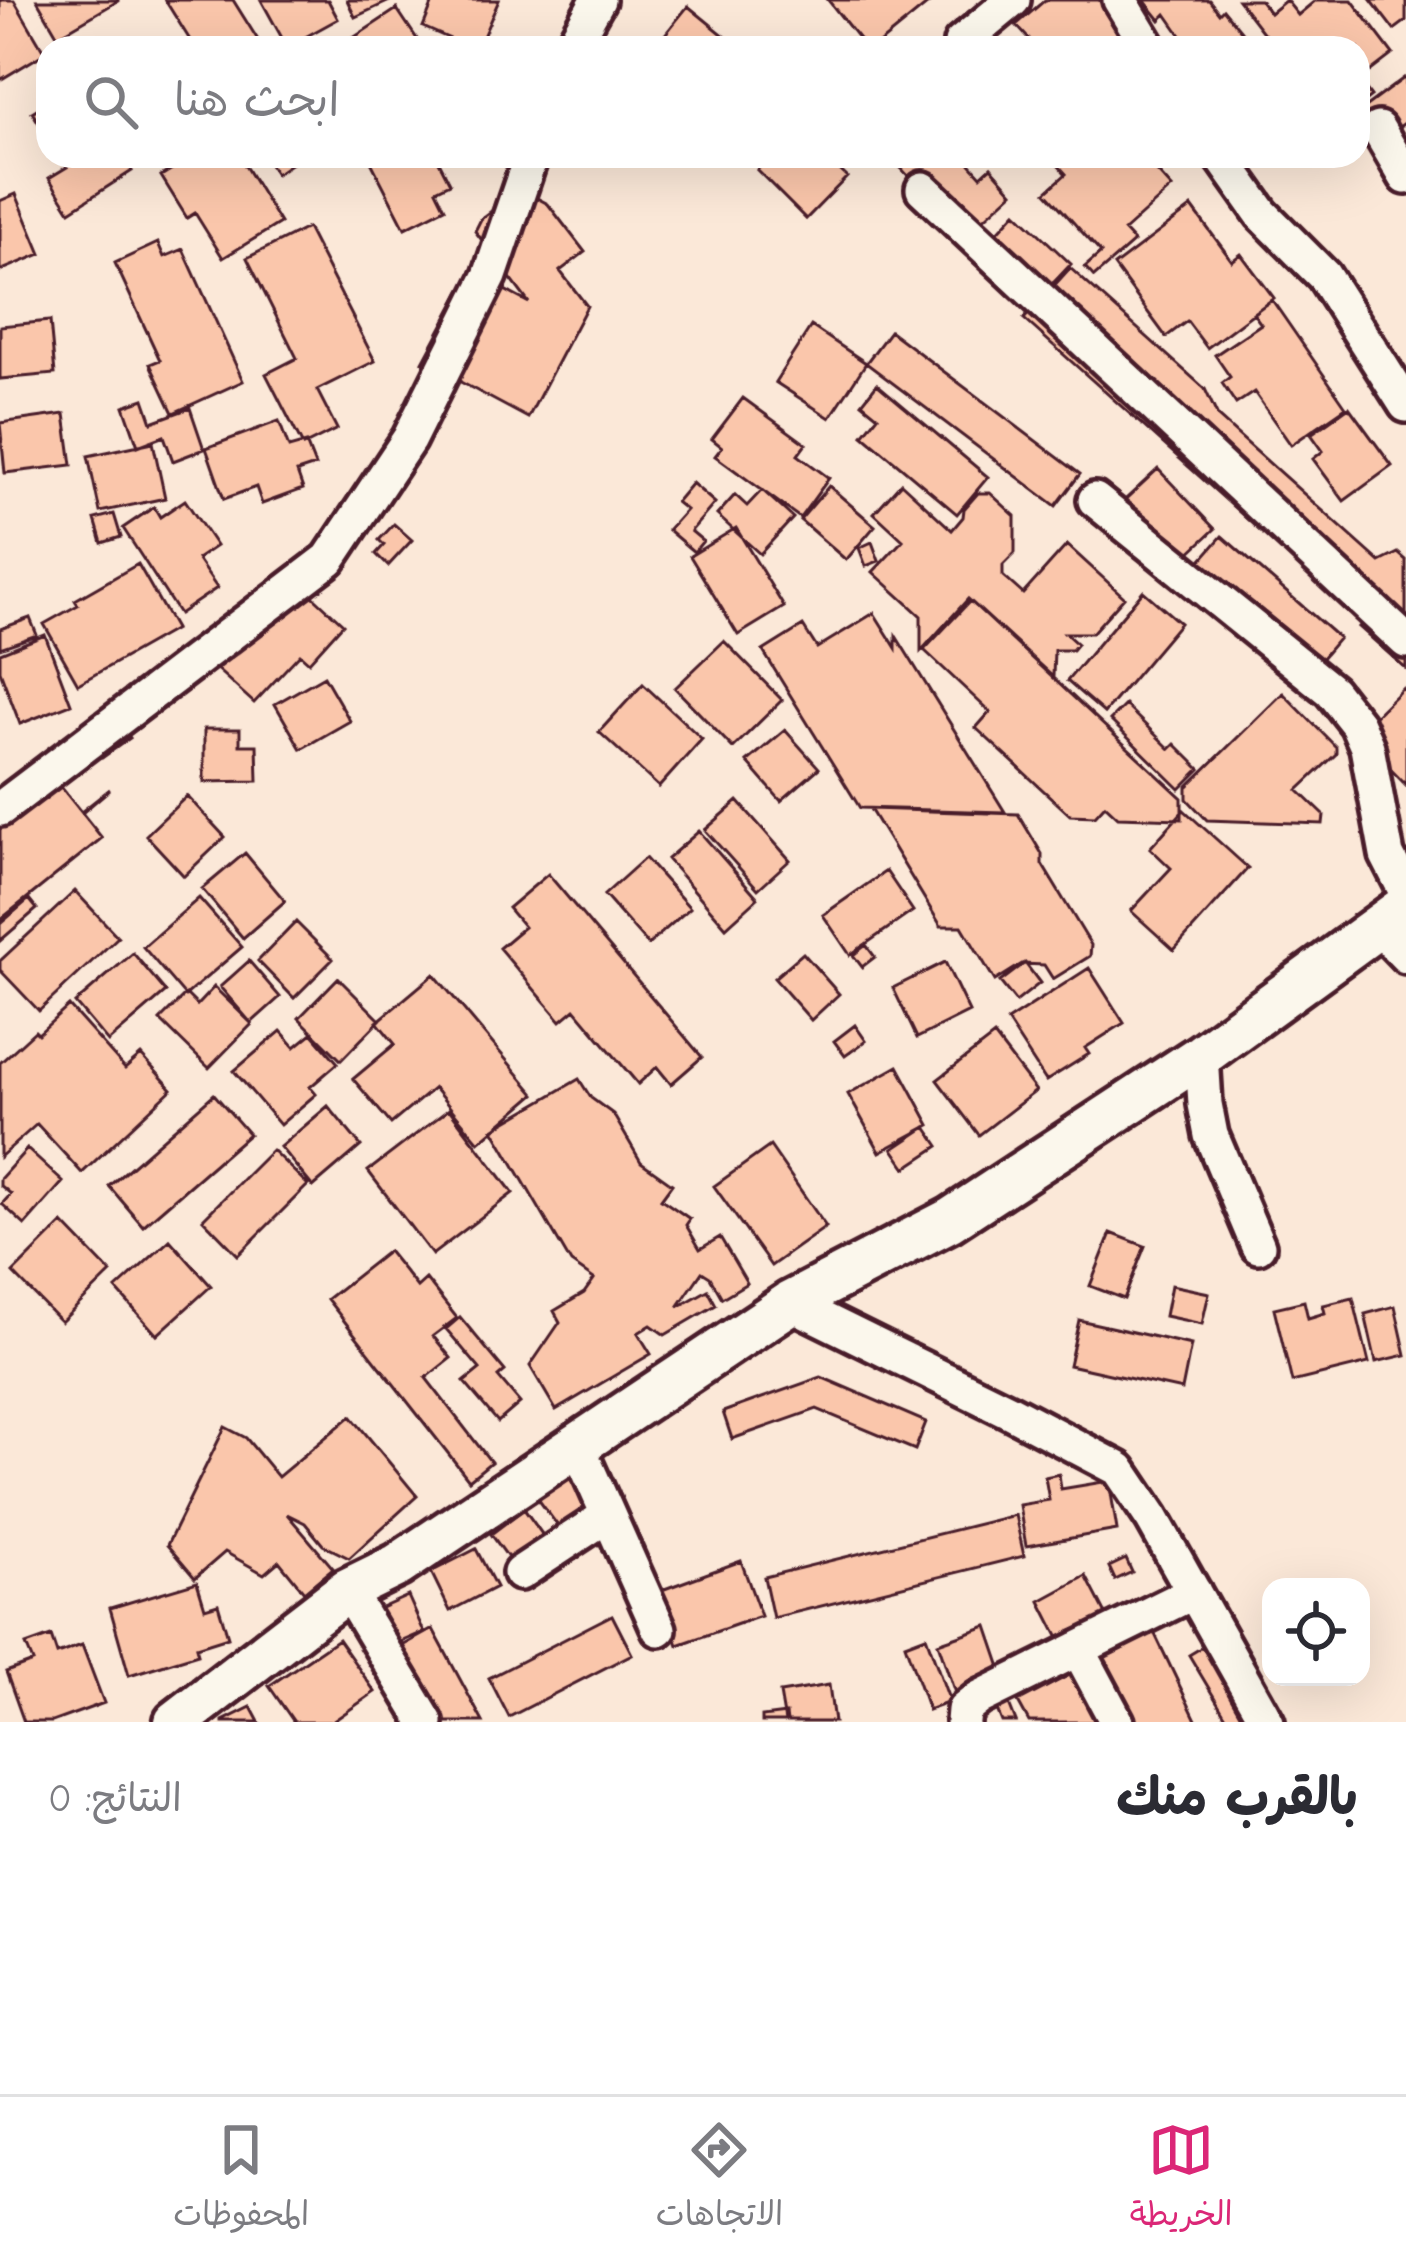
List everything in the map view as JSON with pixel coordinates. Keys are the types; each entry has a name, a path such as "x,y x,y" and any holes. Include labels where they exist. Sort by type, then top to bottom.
{"main road":[{"path":"176,1722 347,1590 398,1565 790,1303 950,1220 1397,930"}],"street":[{"path":"578,36 598,0"},
{"path":"969,36 1013,0"},
{"path":"1120,0 1142,36"},
{"path":"1378,129 1406,177"},
{"path":"0,809 329,559 409,439 490,276 527,168"},
{"path":"1229,168 1262,214 1324,276 1406,405"},
{"path":"923,189 1406,641"},
{"path":"1095,500 1331,691 1357,724 1367,747 1388,855 1406,892"},
{"path":"1202,1055 1211,1135 1258,1246"},
{"path":"790,1303 1118,1469 1152,1518 1267,1722"},
{"path":"577,1445 659,1629"},
{"path":"520,1574 608,1515"},
{"path":"347,1590 425,1722"},
{"path":"963,1722 964,1710 979,1698 1194,1592"},
{"path":"1078,1649 1117,1722"}],"building":[{"path":"0,0 14,0 36,38 36,58 0,80"},
{"path":"37,0 118,0 118,1 58,36"},
{"path":"165,0 233,0 256,36 188,36"},
{"path":"261,0 328,0 338,19 307,36 281,36"},
{"path":"347,0 392,0 355,17"},
{"path":"434,0 499,0 483,36 444,36 423,27"},
{"path":"828,0 933,0 889,36 856,36"},
{"path":"1045,0 1099,0 1126,32 1122,36 1026,36 1016,25"},
{"path":"1144,0 1209,0 1245,36 1182,36 1166,14 1160,20"},
{"path":"1238,0 1260,0 1270,13 1286,0 1298,15 1316,0 1352,0 1393,54 1370,72 1370,36 1266,36"},
{"path":"1371,0 1406,0 1406,21 1394,30"},
{"path":"688,6 725,36 664,36"},
{"path":"397,9 415,36 356,36"},
{"path":"1404,78 1406,122 1374,145 1370,103"},
{"path":"65,168 132,171 70,211 49,178"},
{"path":"174,168 246,168 280,223 223,258 195,213 187,218 161,176"},
{"path":"374,168 442,168 450,183 436,190 445,208 405,228"},
{"path":"838,168 847,177 806,219 757,170"},
{"path":"901,168 974,168 981,176 992,168 1013,192 964,237"},
{"path":"1061,168 1154,168 1172,188 1124,231 1134,242 1094,277 1085,267 1101,253 1046,192 1066,174"},
{"path":"520,189 548,204 585,252 560,271 587,306 528,418 423,362 461,291 480,277 529,303 475,231 481,219"},
{"path":"16,194 41,254 0,271 0,201"},
{"path":"1192,207 1232,261 1241,254 1274,298 1207,348 1187,321 1166,337 1114,266"},
{"path":"1016,212 1071,264 1037,300 983,248"},
{"path":"307,228 375,361 317,390 337,429 303,446 266,374 297,358 247,258"},
{"path":"158,243 164,257 183,249 243,381 173,413 150,364 160,360 115,263"},
{"path":"1070,268 1205,389 1218,417 1380,562 1398,553 1406,560 1406,669 1359,627 1363,623 1024,319"},
{"path":"1272,300 1346,407 1291,445 1254,392 1236,404 1222,383 1230,377 1215,355 1261,324 1253,313"},
{"path":"50,321 55,374 0,379 0,326"},
{"path":"811,326 866,363 830,418 775,382"},
{"path":"890,331 1080,474 1056,506 866,363"},
{"path":"877,384 988,477 957,514 863,435 878,416 862,403"},
{"path":"743,398 806,444 798,455 829,478 800,518 715,456 722,447 712,439"},
{"path":"144,399 152,422 190,408 204,449 173,461 164,436 138,446 124,406"},
{"path":"1349,407 1392,466 1344,501 1313,459 1323,451 1311,434"},
{"path":"65,414 72,465 5,473 0,423"},
{"path":"279,421 289,448 306,443 315,466 297,472 303,489 262,504 256,487 224,499 206,448"},
{"path":"153,442 165,498 100,512 88,456"},
{"path":"1158,469 1215,529 1171,570 1114,510"},
{"path":"692,483 715,503 691,531 703,541 694,552 668,530 686,510 676,502"},
{"path":"901,483 952,530 978,493 990,493 1015,516 1015,553 1003,565 1003,576 1023,594 1067,545 1124,597 1092,633 1065,633 1077,644 1072,650 1054,650 1053,677 968,599 921,651 921,616 873,572 903,540 874,513"},
{"path":"829,486 875,526 846,560 800,520"},
{"path":"762,490 793,518 760,554 717,515 735,495 747,506"},
{"path":"185,500 216,546 197,559 217,588 179,614 123,528 154,507 160,517"},
{"path":"114,514 121,537 102,543 95,519"},
{"path":"394,524 412,540 388,566 376,554 384,545 379,540"},
{"path":"736,528 784,607 738,635 690,556"},
{"path":"1222,536 1339,638 1304,679 1187,576"},
{"path":"872,542 879,561 866,566 859,548"},
{"path":"138,564 175,629 78,684 44,624"},
{"path":"289,574 343,624 309,662 300,654 254,703 202,656"},
{"path":"1143,591 1180,623 1104,713 1067,681"},
{"path":"970,601 1182,798 1182,819 1118,817 1105,805 1095,816 1070,815 976,728 990,712 924,650"},
{"path":"874,613 896,648 896,636 1005,812 860,808 763,651 803,626 817,648"},
{"path":"30,618 37,635 0,648 0,629"},
{"path":"45,635 71,704 20,724 0,671 0,653"},
{"path":"724,641 782,700 733,748 675,688"},
{"path":"324,676 350,721 301,749 275,704"},
{"path":"643,684 702,739 659,787 599,732"},
{"path":"1403,688 1406,692 1406,785 1356,734"},
{"path":"1283,693 1336,747 1336,754 1298,790 1324,815 1323,824 1207,820 1187,799 1187,787"},
{"path":"1125,705 1170,749 1175,744 1200,769 1180,789 1110,720"},
{"path":"120,724 130,738 102,758 92,745"},
{"path":"204,729 240,729 240,745 257,745 258,781 204,782"},
{"path":"785,730 819,768 781,801 747,762"},
{"path":"57,782 81,812 110,789 82,813 102,838 0,920 0,828"},
{"path":"187,796 225,837 184,876 146,835"},
{"path":"738,801 790,860 758,889 705,830"},
{"path":"870,809 1018,814 1091,945 1090,956 1053,979 1044,965 1022,964 995,981 962,926 941,926"},
{"path":"1184,810 1248,868 1174,950 1131,911 1171,868 1150,848"},
{"path":"699,831 758,898 726,927 667,859"},
{"path":"245,853 285,901 243,938 202,889"},
{"path":"645,858 690,908 648,945 604,895"},
{"path":"886,871 913,911 850,955 823,915"},
{"path":"548,874 702,1057 671,1084 657,1067 638,1084 575,1009 561,1021 499,948 524,927 508,908"},
{"path":"75,891 118,937 39,1011 0,970 0,961"},
{"path":"199,898 242,947 185,996 143,947"},
{"path":"29,899 37,909 0,941 0,924"},
{"path":"296,922 333,959 294,998 258,961"},
{"path":"866,945 875,957 862,967 853,955"},
{"path":"133,953 166,992 108,1042 75,1003"},
{"path":"803,953 839,994 811,1020 774,978"},
{"path":"249,961 280,997 251,1023 220,987"},
{"path":"945,962 969,1012 917,1038 893,988"},
{"path":"1025,963 1040,983 1016,1002 1000,982"},
{"path":"1089,968 1124,1023 1085,1048 1089,1054 1046,1081 1007,1021"},
{"path":"434,974 535,1094 479,1142 434,1088 391,1124 353,1079 395,1044 377,1022"},
{"path":"338,978 380,1020 341,1060 299,1018"},
{"path":"214,987 252,1024 209,1068 160,1020 186,994 197,1005"},
{"path":"69,1006 125,1069 141,1055 172,1089 82,1173 37,1124 0,1157 0,1063"},
{"path":"855,1025 866,1041 845,1056 834,1041"},
{"path":"281,1031 295,1047 312,1033 338,1063 310,1087 316,1094 280,1125 234,1071"},
{"path":"994,1036 1036,1091 979,1135 937,1080"},
{"path":"898,1066 930,1125 880,1152 848,1094"},
{"path":"579,1079 591,1098 613,1114 641,1162 672,1184 661,1199 690,1219 686,1225 700,1249 720,1237 747,1283 722,1298 702,1272 678,1307 708,1290 716,1305 665,1335 651,1325 638,1333 651,1354 556,1410 530,1366 560,1322 554,1311 584,1293 594,1279 571,1263 493,1129"},
{"path":"214,1094 249,1134 143,1226 109,1186"},
{"path":"328,1106 361,1146 313,1187 280,1147"},
{"path":"449,1109 513,1193 432,1255 368,1171"},
{"path":"926,1127 939,1146 906,1168 893,1149"},
{"path":"770,1146 826,1227 771,1266 714,1186"},
{"path":"27,1149 63,1182 25,1225 2,1204 11,1194 0,1179"},
{"path":"272,1150 308,1185 238,1255 203,1219"},
{"path":"63,1223 111,1273 61,1322 13,1273"},
{"path":"1111,1233 1145,1246 1124,1299 1090,1286"},
{"path":"170,1240 211,1286 157,1335 116,1289"},
{"path":"388,1251 417,1287 426,1279 457,1318 433,1336 451,1358 426,1378 491,1462 469,1480 327,1299"},
{"path":"1171,1285 1209,1293 1202,1324 1165,1316"},
{"path":"1353,1298 1369,1363 1292,1382 1274,1308 1304,1301 1308,1318 1325,1313 1323,1305"},
{"path":"1395,1306 1406,1355 1376,1362 1365,1314"},
{"path":"460,1317 505,1371 498,1377 520,1403 498,1422 464,1382 480,1369 446,1329"},
{"path":"1079,1320 1191,1345 1182,1390 1069,1365"},
{"path":"821,1377 926,1422 915,1450 817,1409 732,1439 723,1412"},
{"path":"351,1416 417,1496 349,1558 323,1545 305,1523 287,1514 333,1568 304,1592 279,1561 264,1574 225,1552 195,1578 167,1545 225,1427 246,1438 278,1477"},
{"path":"1059,1474 1061,1489 1109,1481 1117,1530 1026,1546 1019,1505 1049,1500 1045,1477"},
{"path":"568,1476 593,1510 563,1533 538,1499"},
{"path":"524,1509 547,1541 514,1566 491,1534"},
{"path":"1015,1515 1024,1556 773,1618 764,1577"},
{"path":"476,1549 496,1587 450,1611 431,1572"},
{"path":"1126,1559 1132,1572 1115,1580 1109,1567"},
{"path":"741,1561 761,1616 678,1645 659,1591"},
{"path":"1086,1576 1113,1628 1066,1652 1040,1601"},
{"path":"197,1582 205,1608 218,1604 228,1637 196,1647 198,1654 129,1675 110,1608"},
{"path":"408,1596 424,1632 394,1645 379,1609"},
{"path":"612,1615 632,1654 509,1717 489,1678"},
{"path":"987,1626 1004,1676 955,1693 938,1643"},
{"path":"433,1629 483,1722 433,1722 395,1650"},
{"path":"1153,1630 1197,1722 1131,1722 1099,1656"},
{"path":"51,1636 57,1654 82,1645 104,1703 52,1722 24,1722 6,1672 33,1662 26,1645"},
{"path":"926,1636 950,1702 928,1710 905,1644"},
{"path":"1219,1637 1251,1722 1229,1722 1189,1655"},
{"path":"338,1639 375,1692 332,1722 294,1722 269,1686"},
{"path":"1079,1670 1106,1722 1029,1722 1018,1702"},
{"path":"829,1685 834,1722 785,1722 780,1693"},
{"path":"1008,1702 1016,1722 1002,1722 996,1707"},
{"path":"251,1707 259,1722 223,1722 223,1721"},
{"path":"786,1714 787,1722 762,1722 762,1717"}]}
